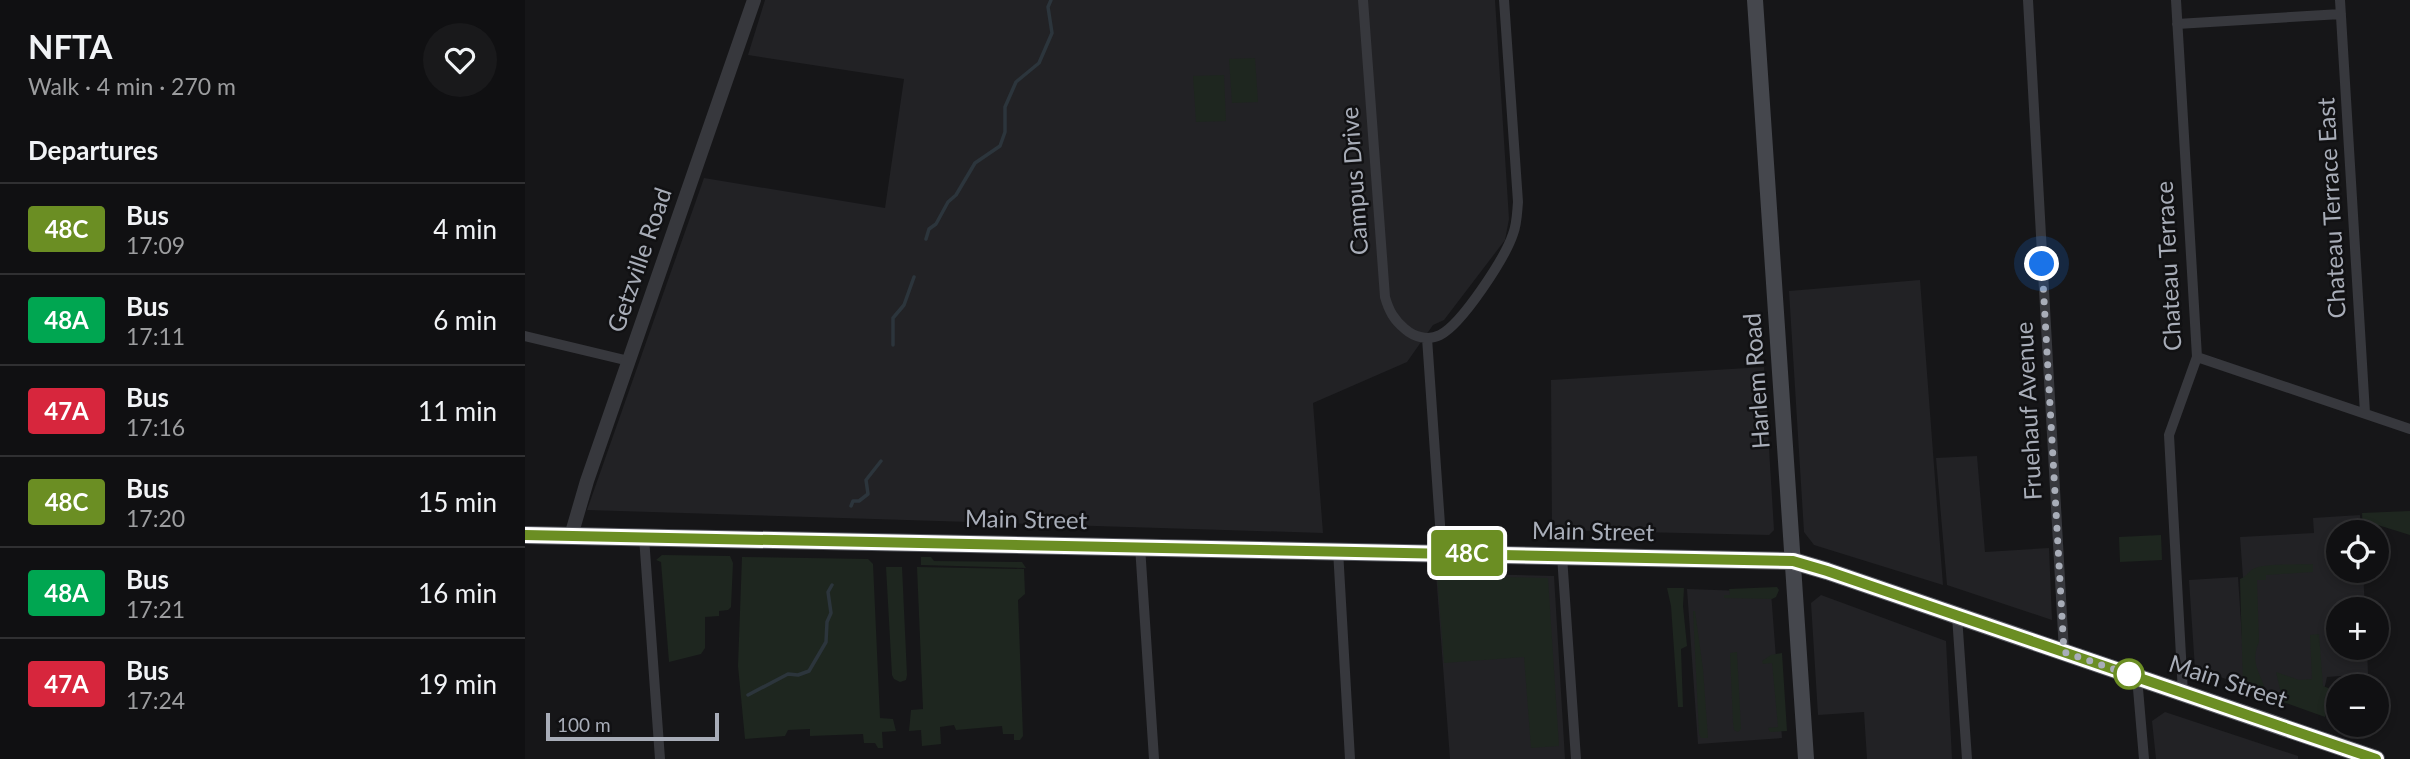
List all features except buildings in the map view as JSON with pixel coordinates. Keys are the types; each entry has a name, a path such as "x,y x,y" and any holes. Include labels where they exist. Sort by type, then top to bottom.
{"main road":[{"name":"Harlem Road","path":"1755,0 1806,759"},
{"name":"Main Street","path":"525,535 1793,561 2137,677 2353,755 2376,759"}],"street":[{"name":"Getzville Road","path":"571,536 754,0"},
{"name":"Campus Drive","path":"1363,0 1385,298 1395,320 1407,332 1427,338"},
{"path":"1443,553 1427,338 1443,334 1454,325 1499,261 1514,231 1518,202 1504,0"},
{"name":"Fruehauf Avenue","path":"2028,0 2064,652"},
{"name":"Chateau Terrace","path":"2176,0 2197,356 2169,435 2183,693"},
{"name":"Chateau Terrace East","path":"2340,0 2365,413"},
{"path":"2177,24 2341,14"},
{"path":"525,336 629,361"},
{"path":"2197,356 2410,429"},
{"path":"644,537 660,759"},
{"path":"1140,547 1154,759"},
{"path":"1338,551 1350,759"},
{"path":"1562,556 1576,759"},
{"path":"1957,616 1967,759"},
{"path":"2137,677 2144,759"}],"shaded area":[{"path":"765,0 1495,0 1509,219 1505,240 1444,320 1433,325 1407,362 1313,403 1323,533 587,510 704,178 885,208 904,79 748,55"},
{"path":"1255,58 1258,102 1232,103 1229,59"},
{"path":"1224,75 1226,121 1196,122 1193,76"},
{"path":"1920,280 1943,585 1814,545 1804,532 1789,291"},
{"path":"1764,367 1774,530 1769,535 1552,530 1551,380"},
{"path":"1977,456 1985,552 2049,548 2052,620 1947,585 1936,458"},
{"path":"2410,511 2410,535 2389,528 2389,520 2362,520 2362,513"},
{"path":"2360,515 2360,520 2326,520 2326,583 2364,583 2364,597 2326,597 2326,660 2367,660 2368,674 2326,674 2319,711 2251,686 2240,537 2314,533 2313,518"},
{"path":"2161,535 2162,560 2120,562 2119,537"},
{"path":"662,555 730,556 733,563 731,607 719,611 719,616 705,617 705,648 701,654 669,662 661,562 656,560"},
{"path":"742,557 868,559 873,564 880,718 893,719 896,731 882,732 883,748 878,748 875,743 864,743 863,734 810,736 810,729 788,730 785,736 745,739 738,666"},
{"path":"921,557 931,557 934,561 1022,562 1026,568 921,565"},
{"path":"2313,564 2313,572 2266,575 2266,580 2257,580 2259,642 2255,657 2267,695 2243,687 2240,579 2258,567"},
{"path":"886,567 902,567 907,675 906,680 900,682 892,675"},
{"path":"917,567 1024,569 1025,594 1018,600 1023,736 1020,740 1014,740 1014,734 1003,734 1002,726 956,730 954,725 940,727 941,744 922,746 921,730 909,731 911,710 923,709"},
{"path":"1436,573 1554,576 1565,759 1450,759"},
{"path":"1437,576 1548,578 1559,746 1531,748 1524,657 1444,663"},
{"path":"2238,577 2245,685 2195,669 2189,580"},
{"path":"1777,587 1779,590 1772,599 1724,598 1724,595 1730,595 1729,589"},
{"path":"1667,588 1684,588 1687,646 1681,649 1683,707 1678,707 1671,606"},
{"path":"1687,589 1771,592 1782,738 1698,744"},
{"path":"1821,595 1946,641 1952,759 1867,759 1864,712 1818,715 1811,603"},
{"path":"1693,611 1703,669 1708,738 1701,738 1699,734"},
{"path":"2319,634 2323,686 2326,687 2325,717 2283,702 2276,672 2299,680 2312,679 2310,635"},
{"path":"1737,652 1741,729 1738,732 1734,730 1733,723 1730,653"},
{"path":"1782,653 1787,731 1770,732 1768,728 1778,727 1772,663 1763,664 1762,661 1771,655"},
{"path":"2165,712 2298,756 2298,759 2156,759 2152,721"}],"waterway":[{"path":"926,239 929,229 936,224 975,163 1000,146 1005,132 1005,107 1016,82 1039,63 1052,33 1048,7 1051,0"},
{"path":"893,345 893,318 904,305 914,277"},
{"path":"851,506 853,501 859,501 868,494 866,480 881,461"},
{"path":"748,695 788,674 798,675 809,671 826,642 827,622 831,613 828,592 832,585"}],"bus line":[{"name":"48C","path":"525,535 1793,561 2376,759"}],"route":[{"path":"2042,264 2064,652 2137,677 2129,674"}]}
